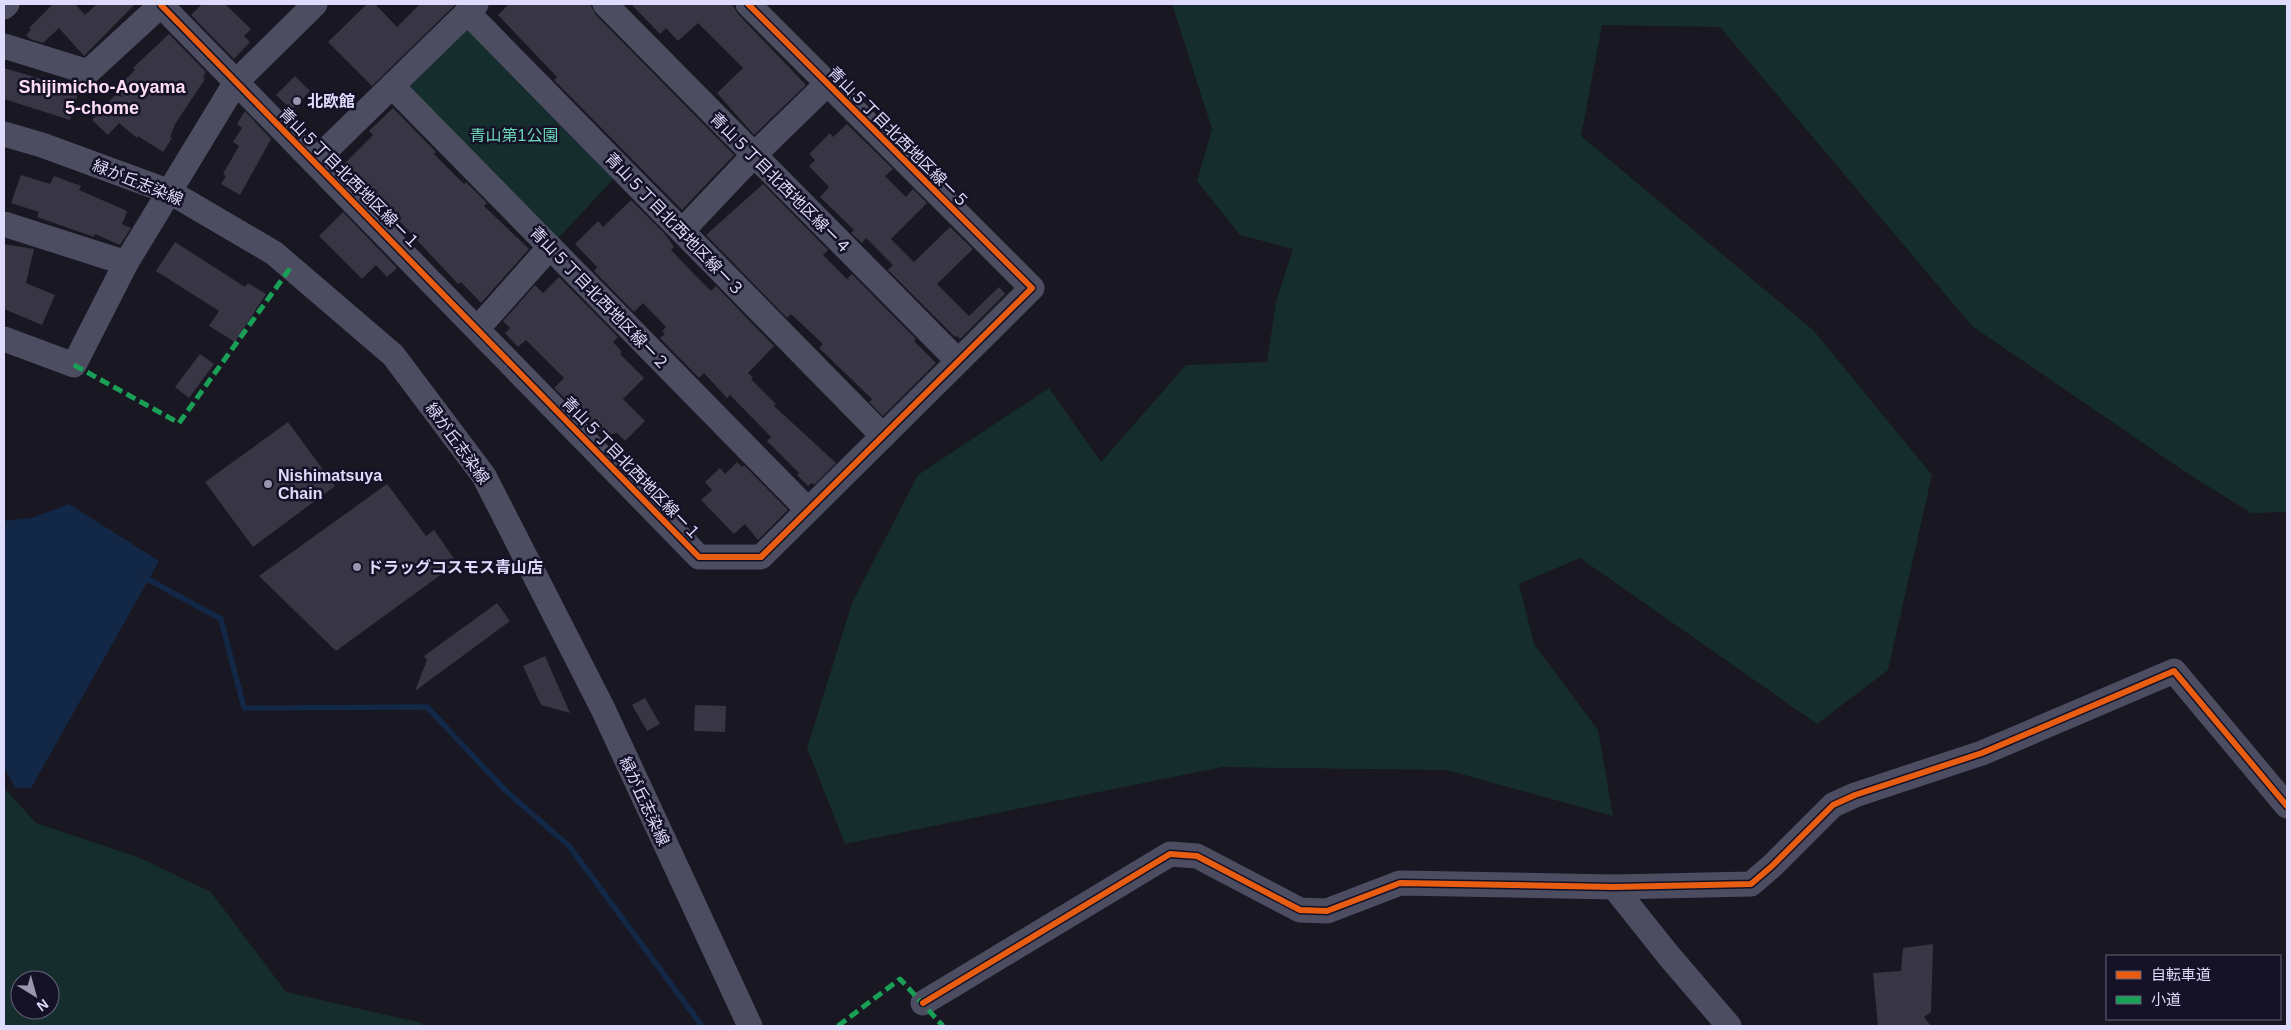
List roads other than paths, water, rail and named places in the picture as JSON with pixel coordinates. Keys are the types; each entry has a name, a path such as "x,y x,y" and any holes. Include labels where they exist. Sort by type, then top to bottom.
{"street":[{"path":"4,7 7,4"},
{"path":"4,339 74,365 126,263 236,82 314,4"},
{"name":"青山５丁目北西地区線ー４","path":"605,4 958,362"},
{"name":"青山５丁目北西地区線ー５","path":"748,4 1032,288"},
{"path":"4,46 88,72 161,5"},
{"name":"青山５丁目北西地区線ー１","path":"161,5 478,328 699,557 761,557 1032,288"},
{"path":"314,162 472,8"},
{"name":"青山５丁目北西地区線ー３","path":"472,8 682,231 883,436"},
{"path":"682,231 754,155 827,84"},
{"name":"青山５丁目北西地区線ー２","path":"392,86 808,510"},
{"name":"緑が丘志染線","path":"4,134 42,145 170,192 274,253 393,355 484,476 603,709 750,1026"},
{"path":"4,224 126,263"},
{"path":"478,328 550,247"},
{"path":"923,1003 1170,854 1197,856 1300,910 1327,911 1400,883 1614,887 1751,884 1833,805 1855,795 1982,753 2174,670 2287,806"},
{"path":"1614,887 1669,956 1729,1026"}],"water":[{"path":"69,504 159,561 31,788 16,788 4,768 4,521 32,518"}],"waterway":[{"path":"142,576 221,619 244,708 427,707 506,791 569,846 702,1026"}],"place":[{"name":"北欧館","path":"297,101"},
{"name":"Nishimatsuya Chain","path":"268,484"},
{"name":"ドラッグコスモス青山店","path":"357,567"}],"district":[{"name":"Shijimicho-Aoyama 5-chome","path":"102,97"}],"park label":[{"name":"青山第1公園","path":"514,135"}]}
